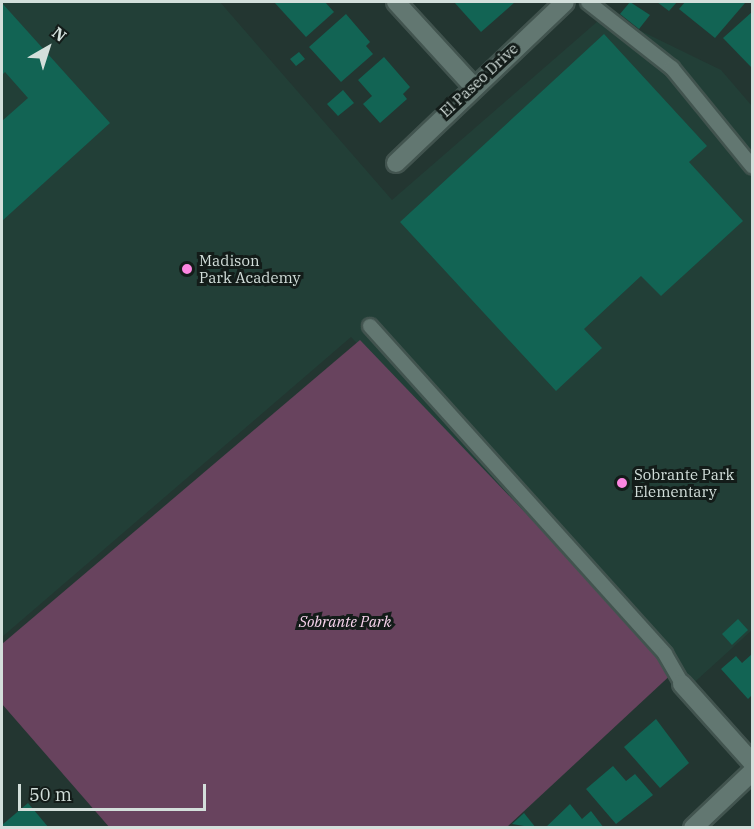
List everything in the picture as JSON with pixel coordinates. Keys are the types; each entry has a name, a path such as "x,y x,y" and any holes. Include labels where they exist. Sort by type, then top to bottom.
{"street":[{"path":"396,2 473,86"},
{"name":"El Paseo Drive","path":"396,163 473,86 565,2"},
{"path":"682,684 753,762"},
{"path":"693,828 753,772"}],"lane":[{"path":"588,2 672,68 753,166"},
{"path":"370,326 665,654 682,684"}],"shaded area":[{"path":"2,2 220,2 392,200 606,14 721,70 752,106 752,630 687,689 351,337 2,637"}],"green space":[{"name":"Sobrante Park","path":"360,340 676,670 507,827 110,828 2,704 2,644"}],"building":[{"path":"274,2 325,2 334,12 306,37"},
{"path":"454,2 515,2 481,32"},
{"path":"630,2 650,15 639,29 620,14"},
{"path":"657,2 677,2 669,11"},
{"path":"685,2 745,3 715,38 679,9"},
{"path":"2,3 110,123 2,221 2,121 28,98 5,72 2,75"},
{"path":"752,12 752,68 723,38"},
{"path":"346,14 370,42 366,46 373,54 341,82 309,47"},
{"path":"604,34 707,146 689,162 743,221 661,296 641,276 584,329 602,348 556,391 400,222"},
{"path":"299,52 305,59 296,66 290,59"},
{"path":"384,57 410,87 403,94 407,99 380,123 363,104 372,96 358,80"},
{"path":"343,90 354,103 338,116 327,104"},
{"path":"738,619 748,630 732,645 722,634"},
{"path":"752,654 752,695 748,699 721,669 736,656 742,663"},
{"path":"656,719 689,763 660,788 624,747"},
{"path":"613,766 626,781 635,774 653,795 616,824 586,789"},
{"path":"28,803 49,828 2,828 2,825"},
{"path":"570,804 582,819 591,811 604,828 545,828"},
{"path":"524,813 536,828 512,824"}],"place":[{"name":"Madison Park Academy","path":"187,269"},
{"name":"Sobrante Park Elementary","path":"622,483"}]}
